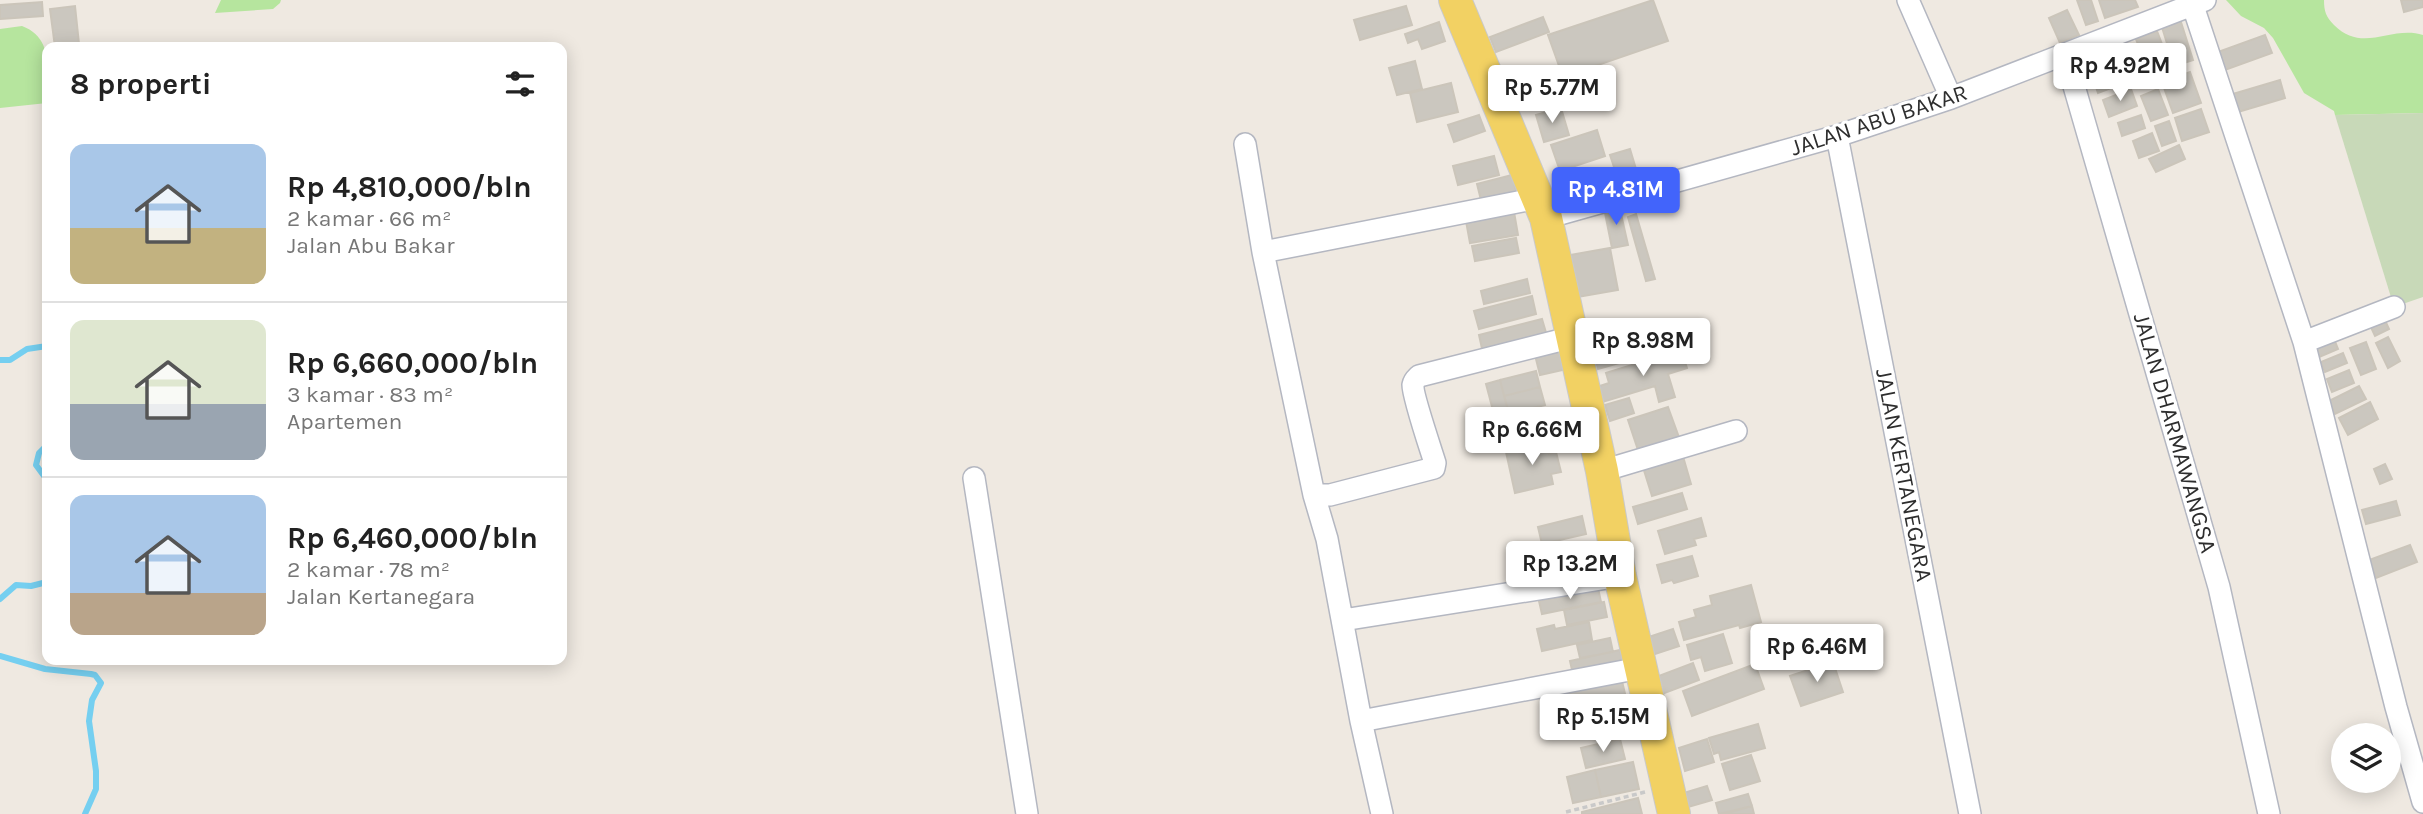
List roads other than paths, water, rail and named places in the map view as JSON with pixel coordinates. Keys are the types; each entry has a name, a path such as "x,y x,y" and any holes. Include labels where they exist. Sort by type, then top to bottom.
{"main road":[{"path":"1455,0 1542,208 1573,337 1602,471 1620,576 1671,800"}],"street":[{"path":"1908,0 1951,98"},
{"name":"JALAN ABU BAKAR","path":"1263,252 1542,208 1837,136 1951,98 2196,2"},
{"path":"2196,2 2304,342 2396,707 2423,802"},
{"name":"JALAN DHARMAWANGSA","path":"2066,55 2219,587 2269,814"},
{"name":"JALAN KERTANEGARA","path":"1837,136 1970,814"},
{"path":"1245,144 1263,252 1314,495 1327,539 1361,721 1382,814"},
{"path":"2304,342 2394,307"},
{"path":"1314,495 1330,495 1434,468 1428,437 1413,394 1413,386 1419,376 1573,337"},
{"path":"1602,471 1735,431"},
{"path":"974,478 1027,814"},
{"path":"1343,620 1620,576"},
{"path":"1361,721 1640,668"}],"waterway":[{"path":"0,360 10,360 27,349 42,347"},
{"path":"42,450 36,465 42,473"},
{"path":"0,599 16,585 42,583"},
{"path":"0,656 45,669 95,675 101,683 92,700 89,721 96,789 85,814"}]}
